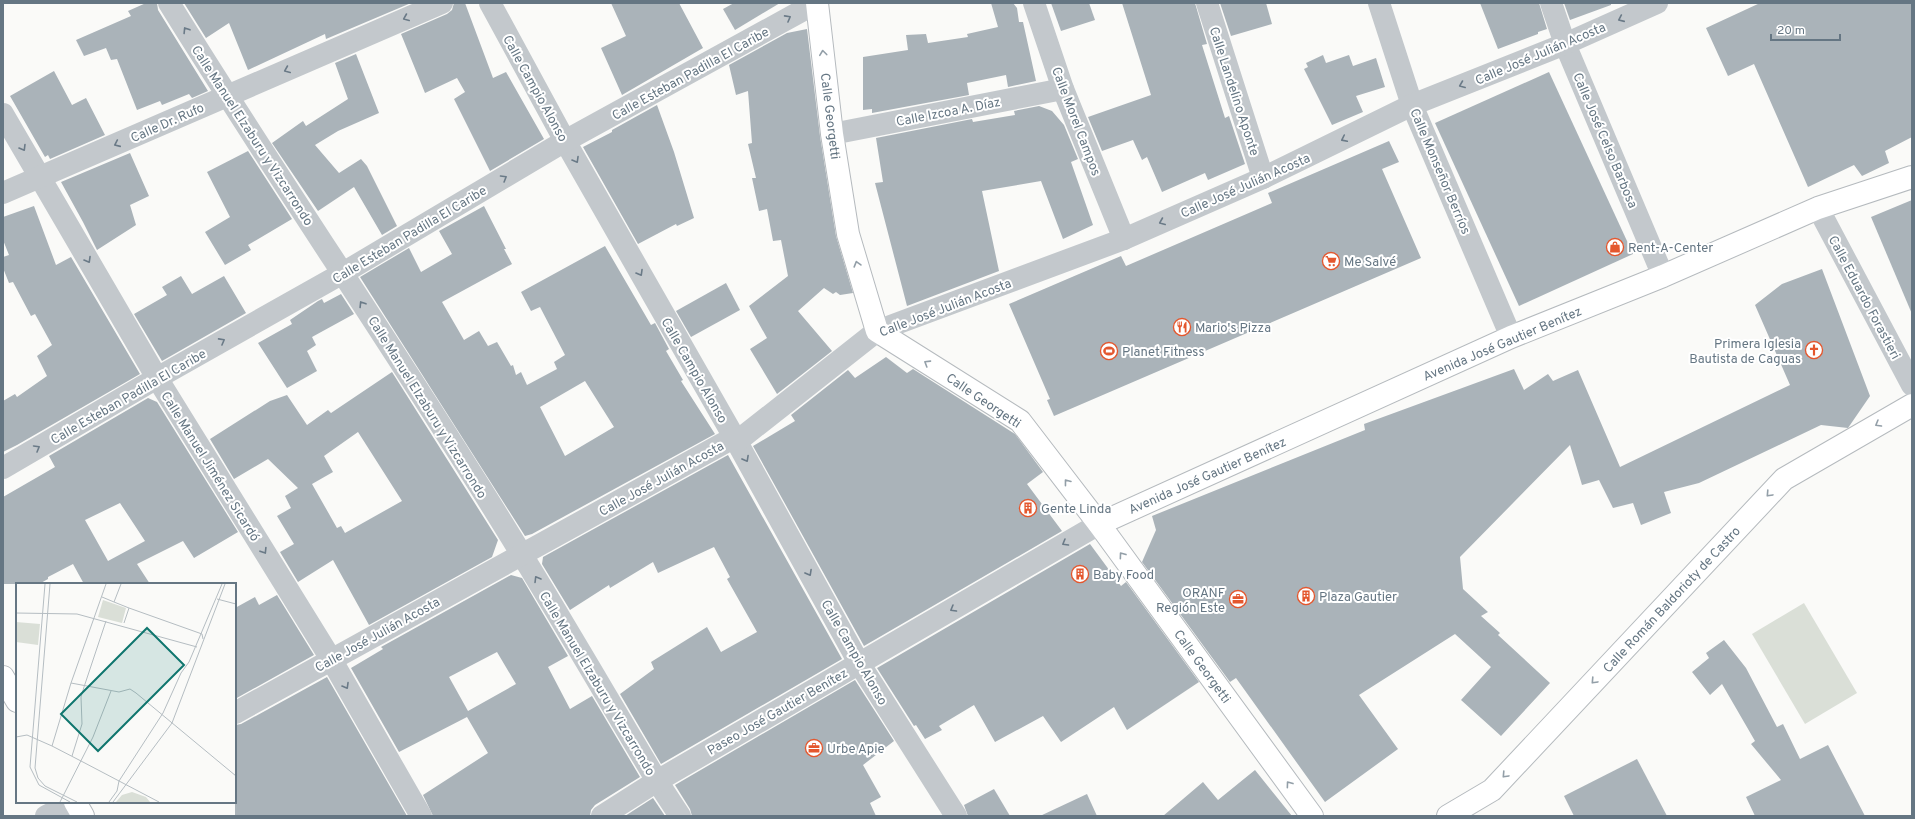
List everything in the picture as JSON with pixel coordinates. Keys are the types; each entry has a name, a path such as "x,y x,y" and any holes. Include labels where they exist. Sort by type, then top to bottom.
{"main road":[{"name":"Calle Georgetti","path":"817,3 832,134 848,234 877,331 1020,421 1099,524 1312,816"},
{"name":"Avenida José Gautier Benítez","path":"1099,524 1511,337 1663,276 1818,208 1912,176"},
{"name":"Calle Román Baldorioty de Castro","path":"1448,816 1492,790 1784,479 1912,405"},
{"path":"3,677 16,699"},
{"path":"75,803 83,816"}],"street":[{"name":"Calle Manuel Elzaburu y Vizcarrondo","path":"169,3 227,96 343,273 522,554 657,781 680,816"},
{"name":"Calle Dr. Rufo","path":"3,193 41,178 442,3"},
{"name":"Calle Campio Alonso","path":"490,3 565,141 859,664 956,816"},
{"name":"Calle Esteban Padilla El Caribe","path":"3,468 157,378 343,273 565,141 817,3"},
{"name":"Calle Morel Campos","path":"1034,3 1063,89 1124,238"},
{"name":"Calle Landelino Aponte","path":"1207,3 1263,178"},
{"name":"Calle Monseñor Berríos","path":"1379,3 1412,105 1511,337"},
{"name":"Calle José Celso Barbosa","path":"1551,3 1565,44 1663,276"},
{"name":"Calle José Julián Acosta","path":"236,712 733,438 740,439 877,331 1124,238 1263,178 1412,105 1565,44 1656,3"},
{"name":"Calle Izcoa A. Díaz","path":"832,134 1063,89"},
{"name":"Calle Manuel Jiménez Sicardó","path":"3,114 157,378 331,659 421,816"},
{"name":"Calle Eduardo Forastieri","path":"1818,208 1912,385"},
{"name":"Paseo José Gautier Benítez","path":"602,816 657,781 1099,524"},
{"path":"46,816 72,803"}],"shaded area":[{"path":"1804,603 1857,693 1805,724 1752,634"}],"building":[{"path":"146,3 157,3 158,10 208,91 192,98 189,94 162,105 160,101 137,110 117,59 111,60 106,48 84,56 76,40 131,16 128,11"},
{"path":"184,3 411,3 326,39 325,34 248,70 229,23 206,38"},
{"path":"454,3 465,3 493,78 506,72 544,139 490,171 454,99 465,92 457,78 425,93 401,34 447,14 452,10"},
{"path":"611,3 679,3 703,48 622,95 601,48 626,36"},
{"path":"734,3 780,3 735,30 723,9"},
{"path":"991,3 1013,3 1017,8 1019,22 1023,22 1036,81 1008,87 1006,75 967,83 969,95 872,113 872,109 863,110 863,57 908,50 906,35 926,34 928,43 968,37 967,34 998,27"},
{"path":"1051,3 1089,3 1095,20 1061,31"},
{"path":"1122,3 1195,3 1207,44 1202,45 1225,118 1229,116 1245,164 1208,180 1205,173 1162,192 1147,157 1142,160 1133,140 1102,151 1088,117 1151,95"},
{"path":"1220,3 1266,3 1272,24 1231,36"},
{"path":"1480,3 1539,3 1547,29 1538,32 1538,34 1498,49"},
{"path":"1564,3 1611,3 1611,5 1570,20"},
{"path":"1760,3 1912,3 1912,137 1885,151 1889,163 1862,176 1854,165 1808,187 1754,64 1728,76 1706,28"},
{"path":"807,29 820,136 836,236 853,293 840,295 836,292 833,294 824,288 798,311 832,351 777,394 750,349 767,338 749,306 788,276 781,240 773,241 767,209 759,211 752,178 756,178 748,144 752,143 748,91 736,95 729,65 787,33"},
{"path":"356,54 379,113 338,131 315,145 339,173 361,159 367,166 397,226 382,235 354,187 318,211 272,143 303,121 306,126 348,99 335,63"},
{"path":"1323,55 1326,63 1349,55 1353,66 1376,58 1385,87 1356,96 1363,112 1332,125 1304,69 1308,67 1306,63"},
{"path":"54,71 72,105 86,98 105,135 50,159 48,155 45,157 10,96"},
{"path":"1549,72 1633,254 1519,306 1435,123"},
{"path":"657,105 674,152 694,218 677,226 676,224 638,244 583,147 612,132 612,130"},
{"path":"1039,106 1052,111 1064,125 1078,159 1071,162 1093,225 1063,239 1041,181 982,191 999,271 907,306 875,183 883,182 876,138 972,119 973,122 1015,115 1014,111"},
{"path":"1389,141 1399,162 1382,169 1421,258 1054,416 1047,400 1050,399 1009,304 1121,256 1126,266 1272,203 1268,193"},
{"path":"248,151 292,219 248,245 251,250 225,265 205,232 230,217 207,172"},
{"path":"130,153 149,196 130,205 136,225 97,250 61,182"},
{"path":"1912,200 1912,314 1871,217"},
{"path":"34,206 56,265 71,257 140,374 3,452 3,401 15,394 17,397 47,376 37,356 52,345 35,314 31,316 13,282 9,283 3,268 3,257 9,255 3,240 3,217"},
{"path":"484,206 512,264 442,302 464,340 479,331 488,346 497,342 511,366 513,365 516,375 521,372 527,385 557,369 554,362 565,355 540,307 531,311 521,292 605,246 651,325 655,323 669,349 666,351 683,380 681,381 715,434 532,534 525,536 360,277 409,248 421,272 452,254 439,231","holes":["585,381 614,427 565,456 540,407"]},
{"path":"1822,269 1870,396 1848,428 1821,425 1699,483 1664,492 1671,513 1641,525 1633,503 1613,508 1599,480 1582,485 1570,445 1460,557 1463,589 1488,612 1481,616 1500,633 1498,635 1550,683 1501,736 1461,700 1491,667 1455,634 1359,695 1398,749 1325,802 1236,678 1230,682 1142,562 1156,530 1152,516 1365,430 1364,424 1514,369 1524,390 1548,374 1553,381 1578,370 1620,467 1790,385 1755,305 1782,284"},
{"path":"181,276 192,294 224,276 246,313 162,361 134,314 167,295 162,287"},
{"path":"726,283 740,310 691,337 676,311"},
{"path":"341,294 354,314 312,337 316,345 307,351 317,371 287,388 258,343 292,324 290,320 318,301 322,299 324,303"},
{"path":"886,357 907,373 913,369 1015,434 1043,472 1027,484 1062,531 864,646 753,446 795,421 791,415 848,370 855,378"},
{"path":"392,372 498,540 492,557 369,625 333,560 298,582 280,552 294,544 277,516 291,508 285,496 298,488 268,459 234,479 210,439 270,401 287,395 307,425 328,410 331,413","holes":["358,432 402,501 345,533 341,526 337,528 312,484 333,472 324,456"]},
{"path":"148,398 157,402 238,532 194,558 183,541 137,564 149,583 83,583 73,564 48,577 48,579 41,583 3,584 3,497 55,467 49,456","holes":["120,503 145,541 108,561 85,520"]},
{"path":"728,455 842,659 661,764 620,694 654,669 651,662 707,627 721,652 757,632 727,579 730,577 714,547 658,573 653,562 610,588 609,585 570,610 542,564 543,557"},
{"path":"1090,544 1121,586 1126,582 1199,682 1127,730 1114,707 1061,742 1043,716 995,742 974,705 939,726 942,730 925,739 916,725 914,726 877,668"},
{"path":"511,575 522,578 568,656 548,667 570,709 592,696 640,777 595,805 591,810 590,816 433,816 423,795 488,753 467,717 399,752 351,668 383,649 381,647","holes":["497,652 516,684 468,711 449,677"]},
{"path":"277,595 314,655 236,698 236,607 255,597 259,605"},
{"path":"1724,640 1746,668 1777,727 1783,724 1800,759 1828,745 1865,816 1755,816 1746,797 1781,780 1751,744 1755,741 1722,684 1710,695 1692,672 1709,658 1706,653"},
{"path":"327,677 407,816 235,816 236,725 241,724"},
{"path":"855,680 894,741 863,765 881,797 870,803 876,816 692,816 690,809 675,785"},
{"path":"1637,759 1667,816 1574,816 1564,796"},
{"path":"1255,770 1292,816 1163,816 1203,782 1218,800"},
{"path":"994,789 1010,816 968,816 964,805"},
{"path":"1087,794 1097,816 1040,816"},
{"path":"653,798 665,816 625,816"}],"place":[{"name":"Rent-A-Center","path":"1615,247"},
{"name":"Me Salvé","path":"1331,261"},
{"name":"Mario's Pizza","path":"1182,327"},
{"name":"Primera Iglesia Bautista de Caguas","path":"1814,350"},
{"name":"Planet Fitness","path":"1109,351"},
{"name":"Gente Linda","path":"1028,508"},
{"name":"Baby Food","path":"1080,574"},
{"name":"Plaza Gautier","path":"1306,596"},
{"name":"ORANF Región Este","path":"1238,599"},
{"name":"Urbe Apie","path":"814,748"}]}
